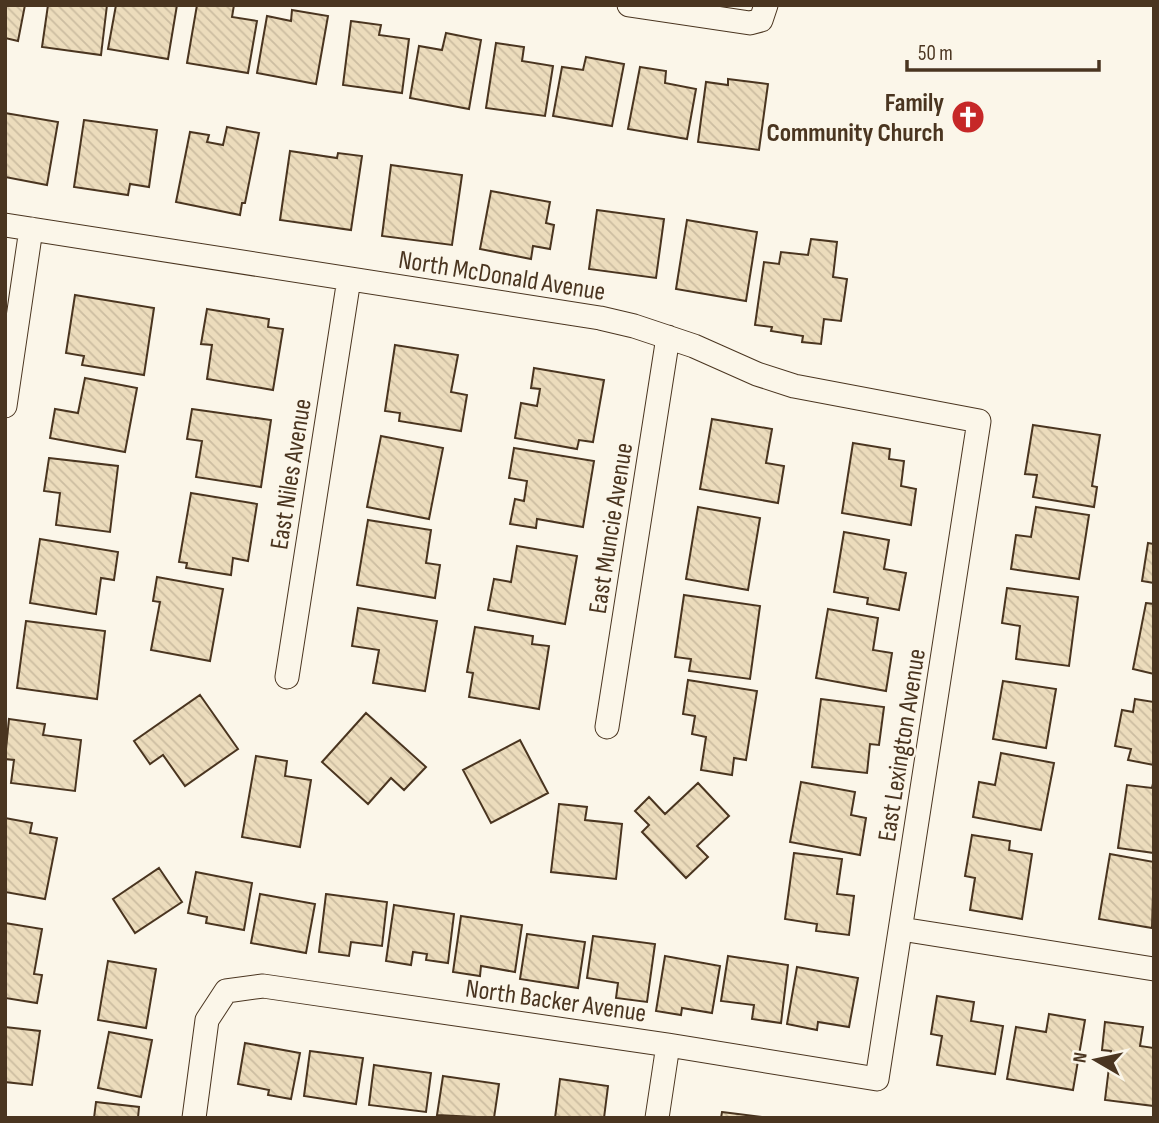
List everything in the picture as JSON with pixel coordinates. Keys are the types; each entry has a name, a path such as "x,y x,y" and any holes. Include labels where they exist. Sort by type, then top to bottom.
{"street":[{"path":"629,5 750,23 764,12"},
{"name":"North McDonald Avenue","path":"5,225 600,318 668,337 757,374 794,386 979,421"},
{"path":"5,406 31,229"},
{"name":"East Niles Avenue","path":"287,677 349,279"},
{"name":"East Muncie Avenue","path":"607,727 668,337"},
{"name":"East Lexington Avenue","path":"877,1079 979,421"},
{"path":"901,929 1154,969"},
{"name":"North Backer Avenue","path":"194,1118 207,1020 226,991 263,986 668,1045 877,1079"},
{"path":"657,1118 668,1045"}],"building":[{"path":"5,5 25,5 18,41 5,38"},
{"path":"48,5 107,5 101,55 42,47"},
{"path":"116,5 177,5 168,59 108,49"},
{"path":"197,5 234,5 232,17 257,21 248,73 187,63"},
{"path":"292,10 328,16 316,84 257,73 267,16 291,21"},
{"path":"351,21 381,25 379,35 409,39 402,93 343,85"},
{"path":"446,33 481,40 469,109 410,98 419,46 442,50"},
{"path":"496,43 524,47 522,61 553,66 545,116 486,108"},
{"path":"586,57 624,64 612,126 553,116 562,67 583,70"},
{"path":"640,67 666,71 665,83 696,89 687,139 628,129"},
{"path":"728,79 768,84 759,150 698,142 706,82 728,85"},
{"path":"5,113 58,122 47,185 5,177"},
{"path":"84,120 157,130 149,187 130,184 128,195 74,187"},
{"path":"227,127 259,133 245,203 242,203 240,215 176,202 190,132 209,135 207,142 223,145"},
{"path":"290,151 337,158 338,153 362,156 351,230 280,220"},
{"path":"391,165 462,175 452,245 382,236"},
{"path":"491,191 550,202 546,223 554,225 550,249 533,246 531,259 480,249"},
{"path":"597,210 664,219 656,278 589,269"},
{"path":"687,220 757,232 746,301 676,289"},
{"path":"811,239 837,242 833,277 847,279 841,321 824,319 821,344 802,342 803,336 771,331 772,327 755,325 764,262 779,264 781,252 808,255"},
{"path":"75,295 154,308 144,375 82,365 84,356 66,353"},
{"path":"207,309 269,319 268,327 283,329 273,390 207,379 212,345 201,344"},
{"path":"395,345 458,355 451,392 467,395 461,431 399,421 400,413 385,411"},
{"path":"534,368 604,380 593,442 579,440 577,449 515,438 521,403 537,406 540,389 531,388"},
{"path":"85,378 137,388 125,452 50,438 55,409 78,413"},
{"path":"192,409 271,420 261,487 196,477 202,441 187,439"},
{"path":"712,419 772,429 766,463 784,466 778,503 700,489"},
{"path":"1033,425 1100,435 1092,486 1097,487 1094,507 1033,497 1037,475 1025,474"},
{"path":"381,436 443,448 429,519 367,507"},
{"path":"853,443 890,449 889,459 904,461 901,486 916,489 911,525 842,513"},
{"path":"514,448 594,461 583,527 537,519 536,528 510,524 515,499 524,501 527,481 509,478"},
{"path":"49,458 118,466 110,532 56,525 60,493 44,491"},
{"path":"191,493 257,504 248,561 233,558 231,575 186,568 187,563 179,562"},
{"path":"698,507 760,518 748,590 686,579"},
{"path":"1036,507 1089,515 1079,579 1011,569 1016,535 1031,537"},
{"path":"368,520 431,530 426,563 440,565 435,598 357,585"},
{"path":"844,532 889,540 884,569 906,573 899,610 867,604 868,598 834,592"},
{"path":"40,539 118,552 114,580 101,578 96,614 30,603"},
{"path":"1148,543 1154,544 1154,583 1142,581"},
{"path":"517,546 577,556 565,624 488,610 494,579 511,582"},
{"path":"157,577 223,589 210,661 151,650 160,602 153,601"},
{"path":"1007,588 1078,597 1069,666 1016,659 1020,626 1002,623"},
{"path":"684,595 760,606 750,679 689,671 691,659 675,657"},
{"path":"1146,603 1154,604 1154,674 1133,669"},
{"path":"358,608 437,621 425,691 373,683 379,650 352,646"},
{"path":"828,609 878,618 873,650 892,653 886,691 816,678"},
{"path":"26,621 105,631 97,699 17,688"},
{"path":"475,627 533,636 532,644 549,646 539,709 469,697 473,673 467,672"},
{"path":"688,680 757,691 746,760 734,758 732,775 701,770 706,737 692,734 695,716 683,714"},
{"path":"1003,681 1056,689 1046,748 993,739"},
{"path":"200,695 238,749 185,786 163,755 150,764 134,741"},
{"path":"821,699 884,707 879,745 870,744 867,773 812,767"},
{"path":"1135,699 1154,702 1154,765 1128,760 1131,749 1115,746 1122,710 1133,712"},
{"path":"366,713 426,767 404,790 391,778 368,804 322,762"},
{"path":"9,719 45,724 43,735 81,740 75,791 11,783 14,760 5,759"},
{"path":"520,740 548,793 491,823 463,770"},
{"path":"1001,753 1054,763 1041,830 973,817 979,782 995,785"},
{"path":"256,756 287,761 285,776 311,780 300,847 242,837"},
{"path":"1154,779 1154,853 1118,848 1127,785 1152,788"},
{"path":"801,782 855,792 851,815 866,818 860,855 790,842"},
{"path":"698,783 729,816 697,846 708,857 686,878 642,832 649,825 635,811 649,797 665,814"},
{"path":"559,804 587,807 585,820 622,824 616,879 551,872"},
{"path":"5,818 32,823 30,833 57,838 45,899 5,892"},
{"path":"972,835 1010,841 1009,850 1032,854 1022,919 970,910 975,878 965,876"},
{"path":"794,853 842,859 837,894 854,896 849,935 816,931 817,924 785,919"},
{"path":"1110,854 1154,862 1152,928 1099,919"},
{"path":"159,868 182,902 135,933 113,899"},
{"path":"196,872 252,883 244,930 206,923 207,917 188,913"},
{"path":"260,894 315,904 306,953 251,943"},
{"path":"326,894 387,902 382,946 351,942 349,956 319,952"},
{"path":"394,905 454,914 448,963 426,960 427,954 413,952 411,965 386,961"},
{"path":"461,916 522,925 515,972 481,966 480,976 453,972"},
{"path":"5,923 42,929 34,974 42,975 37,1003 5,998"},
{"path":"527,934 585,942 578,988 520,979"},
{"path":"593,936 655,944 647,1002 616,998 618,983 587,978"},
{"path":"665,956 720,966 712,1013 682,1008 681,1015 656,1011"},
{"path":"728,956 788,965 781,1023 752,1019 754,1005 721,1001"},
{"path":"108,961 156,969 146,1028 98,1020"},
{"path":"797,967 858,978 849,1027 818,1022 817,1030 787,1024"},
{"path":"937,996 974,1002 971,1021 1003,1026 995,1074 937,1065 942,1036 931,1034"},
{"path":"1049,1014 1085,1020 1073,1090 1007,1079 1016,1027 1046,1032"},
{"path":"1105,1022 1143,1027 1140,1046 1154,1048 1154,1106 1105,1100 1111,1051 1102,1050"},
{"path":"5,1027 40,1031 32,1085 5,1082"},
{"path":"109,1032 152,1040 141,1097 98,1088"},
{"path":"245,1043 300,1053 291,1099 268,1095 269,1090 238,1084"},
{"path":"310,1051 363,1058 356,1104 304,1096"},
{"path":"374,1065 431,1073 426,1112 369,1105"},
{"path":"443,1076 499,1084 494,1118 437,1115"},
{"path":"560,1079 608,1086 604,1118 555,1118"},
{"path":"96,1102 139,1107 138,1118 94,1118"},
{"path":"722,1112 770,1118 721,1118"}],"place":[{"name":"Family Community Church","path":"968,117"}]}
